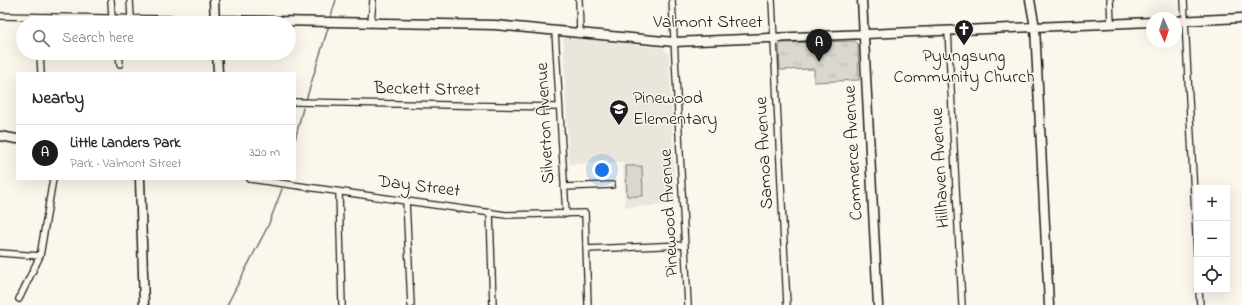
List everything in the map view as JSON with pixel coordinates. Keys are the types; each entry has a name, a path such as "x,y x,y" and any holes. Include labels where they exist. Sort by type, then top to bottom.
{"street":[{"path":"111,0 115,16"},
{"path":"130,0 131,16"},
{"path":"214,0 215,16"},
{"path":"371,22 374,0"},
{"path":"579,0 580,33"},
{"name":"Pinewood Avenue","path":"672,0 688,305"},
{"name":"Samoa Avenue","path":"772,0 788,305"},
{"name":"Commerce Avenue","path":"862,0 878,305"},
{"path":"1030,0 1035,27 1050,305"},
{"path":"1110,0 1111,23"},
{"path":"1184,0 1195,221"},
{"name":"Valmont Street","path":"0,16 16,18"},
{"path":"1182,20 1242,18"},
{"name":"Valmont Street","path":"296,21 495,25 674,42 1146,22"},
{"name":"Hillhaven Avenue","path":"948,30 962,305"},
{"name":"Silverton Avenue","path":"555,31 566,214"},
{"path":"41,60 42,72"},
{"path":"217,60 218,72"},
{"name":"Beckett Street","path":"296,102 559,107"},
{"path":"0,136 16,139"},
{"path":"19,299 40,256 53,180"},
{"path":"140,180 144,305"},
{"name":"Day Street","path":"257,180 518,216 585,213 586,249"},
{"path":"564,187 612,185"},
{"path":"339,192 342,305"},
{"path":"406,201 411,305"},
{"path":"490,212 493,305"},
{"path":"588,305 586,249 685,245"},
{"path":"0,253 40,256"},
{"path":"1199,293 1200,305"}],"shaded area":[{"name":"Pinewood Elementary","path":"563,37 663,48 669,54 675,205 625,207 623,162 569,164"}],"green space":[{"path":"855,41 858,44 859,80 814,82 814,69 780,70 779,46 781,43"},
{"path":"626,166 642,166 643,196 627,196"}],"waterway":[{"path":"330,19 336,0"},
{"path":"306,100 329,25"},
{"path":"296,136 303,108"},
{"path":"227,305 268,226 282,189"}],"place":[{"name":"Pyungsung Community Church","path":"964,46"},
{"name":"Little Landers Park","path":"819,62"},
{"name":"Pinewood Elementary","path":"619,126"}]}
